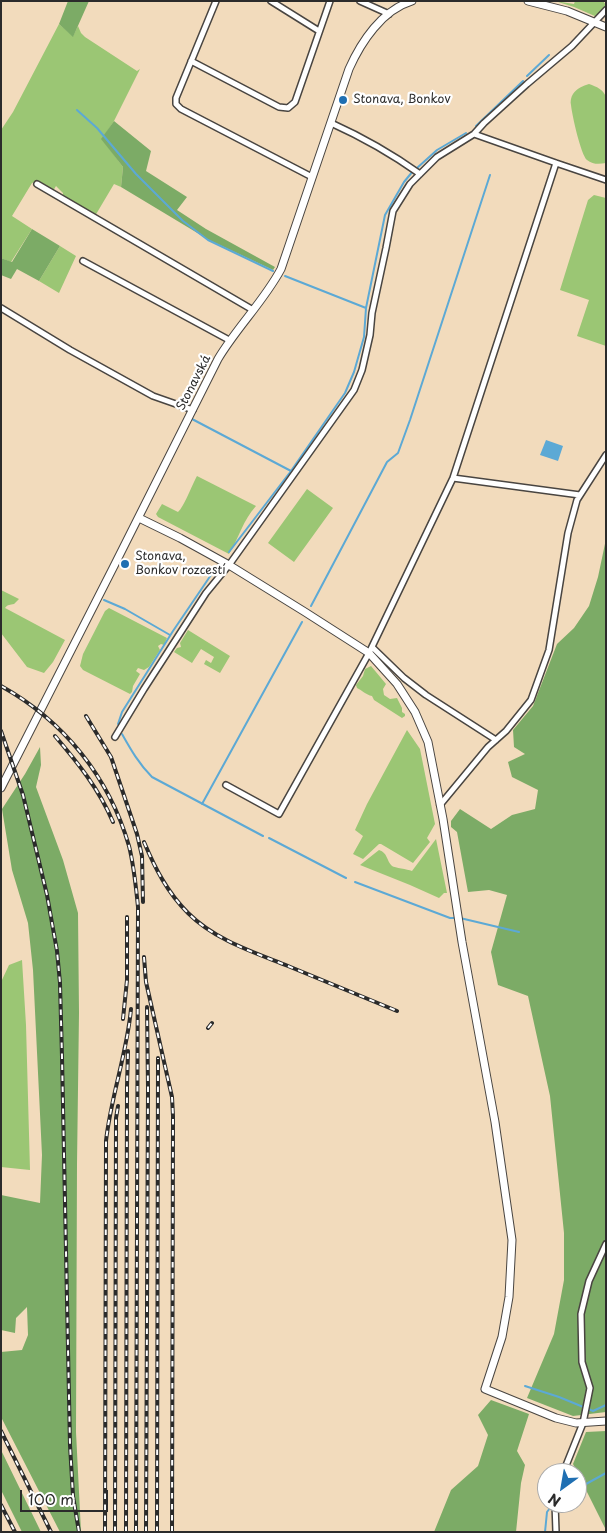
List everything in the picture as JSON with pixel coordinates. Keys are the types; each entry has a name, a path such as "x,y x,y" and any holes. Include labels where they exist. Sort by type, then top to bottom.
{"street":[{"path":"216,1 176,98 176,104 181,109 312,177"},
{"path":"271,1 319,31"},
{"path":"191,61 279,107 288,108 295,102 330,1"},
{"path":"360,1 389,14"},
{"name":"Stonavská","path":"1,788 218,359 229,340 270,288 281,269 349,69 357,53 374,29 389,14 412,1"},
{"path":"528,1 567,10 606,27"},
{"path":"115,737 144,688 206,593 229,566 354,390 362,370 370,335 372,314 393,212 410,184 437,157 474,134 554,59 572,46 606,10"},
{"path":"331,123 351,132 420,174"},
{"path":"474,134 606,180"},
{"path":"226,785 279,814 370,650 452,478 556,163"},
{"path":"37,184 253,310"},
{"path":"82,261 229,340"},
{"path":"1,308 70,350 153,396 193,410"},
{"path":"440,804 488,747 506,731 531,700 549,650 568,533 577,500 606,454"},
{"path":"452,478 580,495"},
{"path":"139,518 180,538 370,650 426,695 496,740"},
{"path":"370,650 397,684 415,712 428,742 495,1122 512,1240 510,1297 502,1337 485,1390 556,1418 583,1423 606,1421"},
{"path":"567,1463 583,1423 590,1388 582,1362 581,1314 589,1281 606,1244"},
{"path":"555,1513 556,1532"}],"green space":[{"path":"68,1 89,1 73,37 59,24"},
{"path":"555,1 574,4 575,1 603,1 606,5 597,17"},
{"path":"59,24 73,36 78,26 85,37 137,71 140,69 114,121 102,139 123,167 121,187 114,184 95,216 63,197 63,193 56,186 53,191 38,181 32,183 12,216 32,229 11,262 1,258 1,130 13,112"},
{"path":"589,84 601,90 606,97 606,163 599,164 587,160 573,117 572,95 582,86"},
{"path":"114,121 151,151 146,171 187,197 177,210 206,229 275,267 273,270 209,240 121,187 123,167 101,139"},
{"path":"594,195 606,198 606,346 577,336 589,300 560,290 588,200"},
{"path":"32,229 60,246 39,281 17,269 11,279 1,275 1,258 12,262"},
{"path":"60,246 76,256 59,293 39,281"},
{"path":"197,476 256,506 248,517 229,554 158,517 156,514 162,504 178,512"},
{"path":"307,489 333,508 294,562 268,543"},
{"path":"606,539 606,1412 573,1416 527,1398 554,1334 564,1280 564,1233 550,1096 528,996 498,985 491,952 507,895 489,890 468,892 457,832 451,827 451,821 460,809 491,829 512,815 535,809 538,790 512,777 508,762 525,754 514,747 513,730 533,706 557,644 574,628 589,606 598,577"},
{"path":"1,590 19,599 14,604 8,605 5,608 65,640 53,662 44,673 27,667 1,633"},
{"path":"109,608 167,638 164,645 158,646 160,650 149,667 144,670 138,668 136,671 140,674 130,694 83,670 80,666 83,654 105,611"},
{"path":"188,630 230,656 220,673 204,664 206,660 211,663 214,657 201,649 192,663 174,652 177,648 181,647 180,643"},
{"path":"371,666 386,684 383,689 384,695 390,699 397,698 402,712 405,714 402,718 374,700 372,696 357,688 356,685 363,676 365,669"},
{"path":"407,730 420,749 435,824 427,838 430,842 413,863 381,844 363,859 353,854 363,836 355,830"},
{"path":"40,747 41,765 36,787 63,860 78,913 76,1432 81,1532 60,1532 1,1417 1,1352 22,1350 28,1335 27,1307 16,1318 15,1333 1,1330 1,1195 40,1203 42,1155 33,970 28,923 12,870 2,809"},
{"path":"436,839 447,893 444,893 439,898 360,865 379,850 384,853 392,866 412,871"},
{"path":"22,960 26,1025 30,1170 1,1167 1,982 9,965"},
{"path":"491,1400 529,1414 517,1451 525,1465 521,1483 516,1532 434,1532 451,1490 478,1466 488,1435 478,1415"},
{"path":"606,1431 606,1530 587,1492 587,1463 573,1463 586,1432"},
{"path":"1,1450 41,1532 22,1532 1,1490"}],"water":[{"path":"546,440 563,446 558,461 540,455"}],"waterway":[{"path":"527,76 549,55"},
{"path":"476,126 523,81"},
{"path":"77,110 97,128 136,174 183,221 208,240 273,271"},
{"path":"417,168 437,150 466,133"},
{"path":"229,552 291,471 345,393 354,372 364,337 366,308 385,215 404,182 413,171"},
{"path":"311,606 387,462 398,453 490,175"},
{"path":"285,276 366,308"},
{"path":"192,419 291,471"},
{"path":"118,724 122,712 213,572"},
{"path":"104,600 125,609 170,635"},
{"path":"202,804 302,622"},
{"path":"122,734 139,762 152,777 263,836"},
{"path":"269,838 346,878"},
{"path":"355,882 450,918 455,918"},
{"path":"460,918 519,932"},
{"path":"525,1386 593,1411 606,1405"},
{"path":"587,1483 606,1473"},
{"path":"545,1532 547,1513"}],"railway":[{"path":"1,686 45,716 81,753 96,774 120,821 129,846 134,869 138,907 136,1532"},
{"path":"86,716 111,757 137,834 142,856 143,902"},
{"path":"1,731 23,795 47,895 57,951 62,1057 70,1445 73,1496 79,1532"},
{"path":"55,736 87,777 101,798 113,822"},
{"path":"144,842 157,870 174,897 188,913 210,931 248,950 397,1011"},
{"path":"123,1019 127,980 127,917"},
{"path":"144,957 146,982 172,1097 173,1116 172,1532"},
{"path":"146,1532 147,1007"},
{"path":"105,1532 106,1141 131,1009"},
{"path":"208,1028 212,1023"},
{"path":"126,1532 128,1051"},
{"path":"157,1532 158,1058"},
{"path":"115,1532 116,1118 118,1106"},
{"path":"1,1431 51,1532"},
{"path":"1,1505 15,1532"}],"place":[{"name":"Stonava, Bonkov","path":"343,100"},
{"name":"Stonava, Bonkov rozcestí","path":"125,564"}]}
